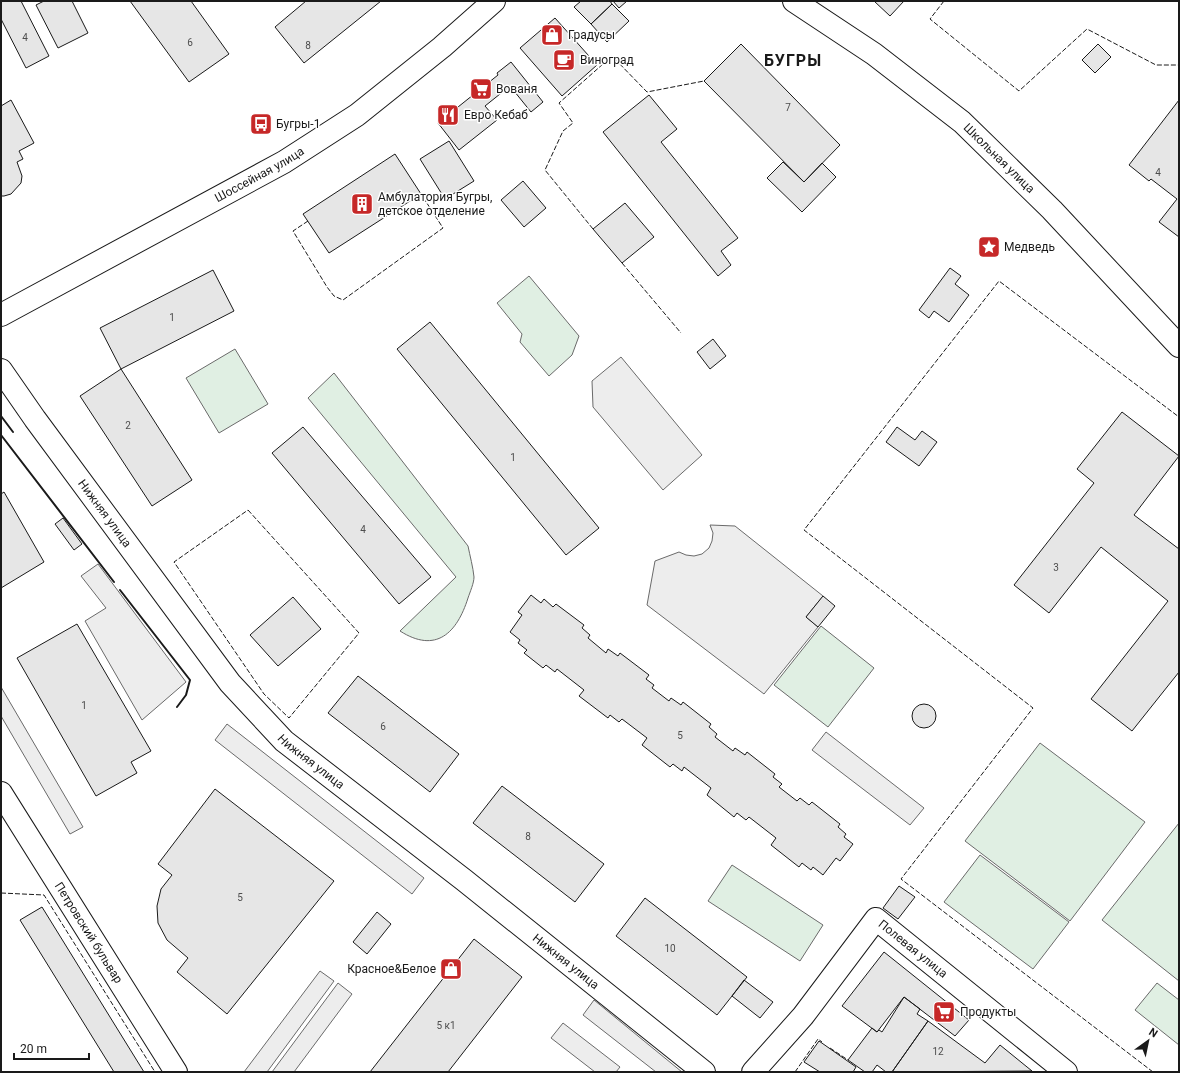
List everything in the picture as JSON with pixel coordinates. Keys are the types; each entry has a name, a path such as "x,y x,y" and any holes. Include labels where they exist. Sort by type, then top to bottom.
{"street":[{"name":"Шоссейная улица","path":"1,315 284,162 357,115 442,47 494,1"},
{"name":"Школьная улица","path":"794,1 874,54 962,122 1052,210 1179,346"},
{"name":"Нижняя улица","path":"1,370 35,419 230,683 284,741 464,880 704,1072"},
{"name":"Петровский бульвар","path":"1,793 176,1072"},
{"name":"Полевая улица","path":"753,1072 803,1016 876,919 1066,1072"}],"green space":[{"path":"529,276 579,336 572,355 549,376 520,342 522,334 497,303"},
{"path":"235,349 268,404 219,433 186,378"},
{"path":"334,373 468,546 474,577 471,590 458,621 451,630 434,640 413,638 400,631 456,577 308,398"},
{"path":"821,626 874,668 828,727 774,685"},
{"path":"1040,743 1145,822 1070,921 965,841"},
{"path":"1179,823 1179,981 1102,920"},
{"path":"980,855 1069,922 1033,969 944,902"},
{"path":"732,865 823,925 800,961 708,901"},
{"path":"1157,983 1179,1000 1179,1045 1135,1010"}],"shaded area":[{"path":"621,357 702,455 663,490 593,407 592,381"},
{"path":"710,525 735,526 823,596 806,617 818,627 764,694 647,605 655,561 679,552 694,556 702,554 709,548 712,541 713,533"},
{"path":"98,564 186,682 142,720 85,621 106,608 81,576"},
{"path":"1,687 83,827 70,834 1,716"},
{"path":"227,724 424,878 412,894 215,740"},
{"path":"826,732 924,808 910,825 812,750"},
{"path":"320,971 334,981 267,1072 244,1072"},
{"path":"338,983 352,994 294,1072 272,1072"},
{"path":"594,1000 682,1072 656,1072 583,1015"},
{"path":"563,1023 620,1067 616,1072 595,1072 551,1038"}],"building":[{"path":"21,1 49,56 26,68 1,19 1,2"},
{"path":"44,1 72,1 88,33 58,48 36,5"},
{"path":"130,1 191,1 229,54 189,82"},
{"path":"306,1 381,1 304,63 275,27"},
{"path":"581,1 610,1 612,4 591,24 574,7"},
{"path":"613,1 627,1 619,8"},
{"path":"874,1 904,1 890,16"},
{"path":"612,4 629,21 607,42 591,24"},
{"path":"555,18 597,65 562,96 520,48"},
{"path":"741,44 840,145 804,182 704,81"},
{"path":"1098,44 1111,57 1095,73 1082,60"},
{"path":"511,62 543,102 531,112 510,86 485,106 497,120 459,150 438,123 498,75 497,73"},
{"path":"649,95 677,129 661,142 738,238 721,251 731,265 718,276 603,132"},
{"path":"11,100 34,143 19,151 23,159 17,162 22,176 21,183 11,194 1,196 1,106"},
{"path":"1179,100 1179,237 1159,222 1177,199 1151,179 1149,181 1129,165"},
{"path":"449,141 474,181 445,199 420,159"},
{"name":"Амбулатория Бугры, детское отделение","path":"395,154 421,194 329,253 303,214"},
{"path":"783,162 804,182 822,163 836,177 802,212 767,178"},
{"path":"523,181 546,208 524,227 501,200"},
{"path":"625,203 654,237 622,263 593,229"},
{"path":"950,268 961,276 955,284 969,295 949,322 934,311 929,318 919,310"},
{"path":"213,270 234,311 121,369 100,328"},
{"path":"430,322 599,528 566,555 397,349"},
{"path":"713,339 726,356 710,369 697,352"},
{"path":"121,369 192,480 152,506 80,396"},
{"path":"1122,412 1179,456 1134,515 1179,549 1179,672 1132,731 1091,699 1168,601 1101,547 1049,613 1014,585 1094,483 1077,469"},
{"path":"303,427 431,577 399,604 272,453"},
{"path":"897,427 915,440 922,431 937,442 919,466 886,442"},
{"path":"4,492 44,562 1,588 1,494"},
{"path":"63,518 82,544 74,550 55,524"},
{"path":"531,595 541,603 544,599 553,607 556,604 584,625 582,628 590,635 588,638 606,653 608,649 618,656 620,653 649,675 646,679 654,685 652,688 669,701 671,698 681,705 683,702 711,724 709,727 717,734 715,737 733,751 735,748 745,755 747,752 775,774 773,777 782,784 779,787 797,801 800,798 809,805 812,802 840,824 838,827 846,834 844,837 853,844 840,861 836,858 823,875 813,867 811,870 802,863 799,867 771,845 776,838 749,817 746,820 737,813 734,817 707,795 711,788 684,767 682,771 673,764 670,767 642,745 647,738 622,719 619,722 610,715 608,718 579,696 584,690 557,669 555,672 546,665 543,668 524,653 527,650 518,643 520,640 510,632 522,615 518,612"},
{"path":"823,596 835,606 818,627 806,617"},
{"path":"293,597 321,629 278,666 250,635"},
{"path":"77,624 151,751 131,762 137,773 96,796 17,658"},
{"path":"358,676 459,754 430,792 328,713"},
{"path":"924,704 933,707 936,716 933,725 924,728 915,725 912,716 915,707"},
{"path":"502,786 604,864 575,902 473,823"},
{"path":"215,789 334,881 227,1014 177,972 188,958 167,940 158,923 157,906 161,889 172,875 158,864"},
{"path":"899,886 915,897 898,919 883,908"},
{"path":"645,898 747,977 717,1015 616,936"},
{"path":"42,907 144,1072 114,1072 20,920"},
{"path":"377,912 391,924 367,954 353,942"},
{"path":"474,939 522,977 448,1072 370,1072"},
{"path":"884,952 969,1020 955,1036 904,997 877,1032 842,1006"},
{"path":"744,980 773,1002 760,1018 732,996"},
{"path":"904,997 920,1009 917,1014 928,1021 892,1072 886,1072 877,1065 872,1072 865,1072 848,1060 872,1028 877,1032 879,1030 882,1032"},
{"path":"928,1021 985,1063 1000,1045 1032,1071 892,1072"},
{"path":"819,1041 856,1067 853,1072 820,1072 804,1062"}],"fence":[{"path":"944,1 930,19 1019,91 1087,29 1156,65 1179,65"},
{"path":"593,229 545,170 563,131 573,123 559,103 612,56 647,92 704,81"},
{"path":"308,221 293,231 327,287 334,296 343,300 443,228 421,194"},
{"path":"622,263 681,333"},
{"path":"1153,1072 901,879 1033,708 804,530 999,281 1179,417"},
{"path":"248,510 359,633 289,718 264,694 174,562 248,510"},
{"path":"1,893 44,895 155,1072"},
{"path":"795,1072 818,1039 822,1042"},
{"path":"830,1048 848,1060"}],"wall":[{"path":"1,416 13,432"},
{"path":"1,435 114,582"},
{"path":"120,590 190,680 186,695 177,707"}],"place":[{"name":"Градусы","path":"552,35"},
{"name":"Виноград","path":"564,60"},
{"name":"Вованя","path":"481,89"},
{"name":"Евро Кебаб","path":"448,115"},
{"name":"Бугры-1","path":"261,124"},
{"name":"Амбулатория Бугры, детское отделение","path":"362,204"},
{"name":"Медведь","path":"989,247"},
{"name":"Красное&Белое","path":"451,969"},
{"name":"Продукты","path":"944,1012"}],"district":[{"name":"БУГРЫ","path":"793,60"}]}
